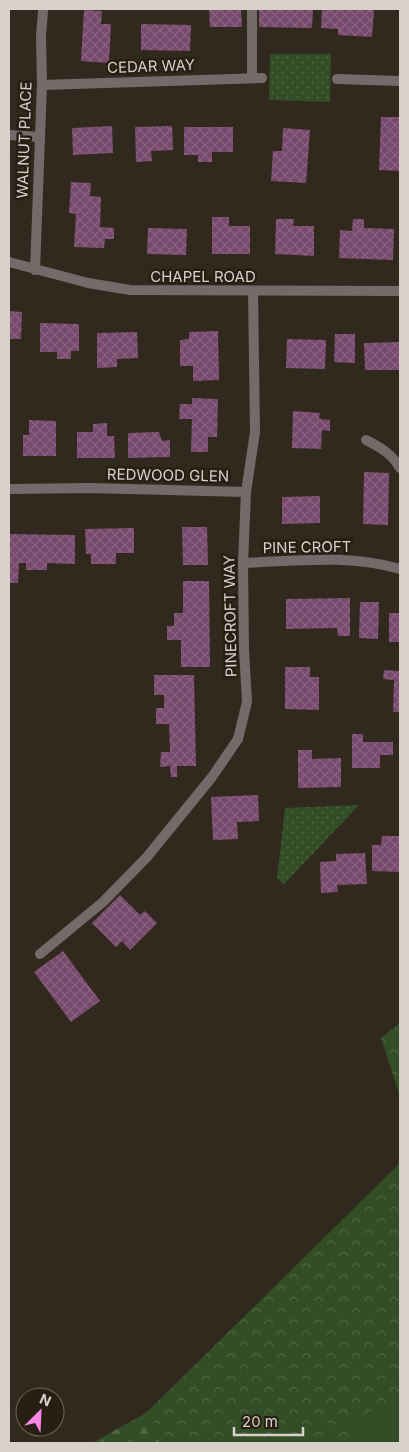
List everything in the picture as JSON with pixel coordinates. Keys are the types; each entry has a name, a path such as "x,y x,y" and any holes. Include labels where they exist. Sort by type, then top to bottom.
{"street":[{"name":"CEDAR WAY","path":"42,85 257,78 252,9"},
{"name":"WALNUT PLACE","path":"35,270 43,11"},
{"path":"337,79 400,81"},
{"path":"9,136 40,137"},
{"name":"CHAPEL ROAD","path":"9,262 88,284 130,290 400,291"},
{"name":"REDWOOD GLEN","path":"9,489 90,488 246,492 255,432 253,291"},
{"path":"366,440 384,449 400,468"},
{"name":"PINECROFT WAY","path":"40,954 103,902 147,857 212,778 238,739 246,702 243,563 246,492"},
{"name":"PINE CROFT","path":"243,563 338,558 382,563 400,569"}],"green space":[{"path":"270,54 331,54 330,102 269,100"},
{"path":"359,805 284,884 277,878 285,808"},
{"path":"400,1023 400,1097 381,1038"},
{"path":"400,1163 400,1443 170,1443 146,1413"},
{"path":"400,1396 400,1443 356,1443 346,1426"},
{"path":"146,1413 170,1443 92,1443"}],"building":[{"path":"209,9 241,9 242,27 210,27"},
{"path":"259,9 313,9 312,28 259,27"},
{"path":"322,9 374,9 372,37 338,35 338,29 321,28"},
{"path":"84,10 102,11 101,24 111,24 109,63 81,61"},
{"path":"141,24 191,25 190,51 141,50"},
{"path":"381,117 400,117 400,171 379,170"},
{"path":"112,126 113,153 73,155 72,128"},
{"path":"172,126 173,150 151,151 152,161 136,162 135,127"},
{"path":"184,127 233,127 233,152 212,152 212,162 198,162 198,155 184,155"},
{"path":"283,128 310,130 306,183 271,181 273,151 282,151"},
{"path":"71,182 91,183 90,196 101,197 100,227 114,228 114,239 105,239 104,248 74,247 76,214 69,213"},
{"path":"212,217 229,217 229,226 250,226 250,254 212,254"},
{"path":"276,219 294,219 293,226 314,226 314,256 275,254"},
{"path":"353,219 364,219 364,228 394,229 393,260 339,258 340,230 352,231"},
{"path":"148,228 187,229 186,255 147,254"},
{"path":"9,311 22,312 21,339 9,339"},
{"path":"40,323 79,324 79,351 71,351 71,359 57,359 57,352 40,352"},
{"path":"218,331 219,380 193,381 193,366 180,366 180,340 189,339 189,332"},
{"path":"137,332 138,358 117,359 117,367 97,368 97,333"},
{"path":"335,334 355,334 355,363 334,362"},
{"path":"287,339 326,340 325,369 286,368"},
{"path":"400,342 400,370 365,370 364,343"},
{"path":"192,398 218,399 217,437 208,437 208,452 191,452 192,419 179,419 180,404 192,404"},
{"path":"293,411 320,413 319,419 330,420 330,431 322,430 321,449 292,448"},
{"path":"29,420 56,421 56,456 23,456 23,435 29,435"},
{"path":"107,423 107,436 114,436 115,458 77,458 77,432 93,432 93,424"},
{"path":"159,432 162,441 170,440 170,457 128,458 128,433"},
{"path":"364,472 389,473 388,525 363,524"},
{"path":"320,496 320,523 282,524 282,497"},
{"path":"182,527 207,527 208,565 183,565"},
{"path":"134,528 134,553 116,553 116,564 91,564 91,554 86,554 85,529"},
{"path":"9,534 75,535 75,564 47,563 47,570 26,570 26,563 19,563 18,583 9,583"},
{"path":"183,581 209,581 210,667 181,667 181,640 167,640 167,626 174,626 174,613 183,613"},
{"path":"350,598 350,636 338,636 337,628 286,629 286,599"},
{"path":"360,602 379,602 378,639 359,638"},
{"path":"389,613 400,613 400,642 389,642"},
{"path":"285,667 310,667 310,677 319,677 319,710 285,709"},
{"path":"384,670 400,671 400,712 393,712 394,680 383,679"},
{"path":"154,675 194,675 196,766 177,766 177,777 171,777 170,766 160,767 161,752 170,752 169,724 156,724 156,708 164,708 164,695 154,695"},
{"path":"352,734 363,734 363,742 393,742 393,755 380,755 380,768 352,768"},
{"path":"298,750 312,750 312,759 341,758 341,787 298,788"},
{"path":"258,795 259,821 237,822 238,839 213,840 211,797"},
{"path":"382,836 400,836 400,872 372,871 372,845 381,845"},
{"path":"365,853 367,884 337,885 338,892 321,893 320,862 336,861 336,854"},
{"path":"120,895 140,915 145,911 157,923 130,950 122,941 116,947 92,923"},
{"path":"63,951 100,1001 71,1022 34,972"}]}
